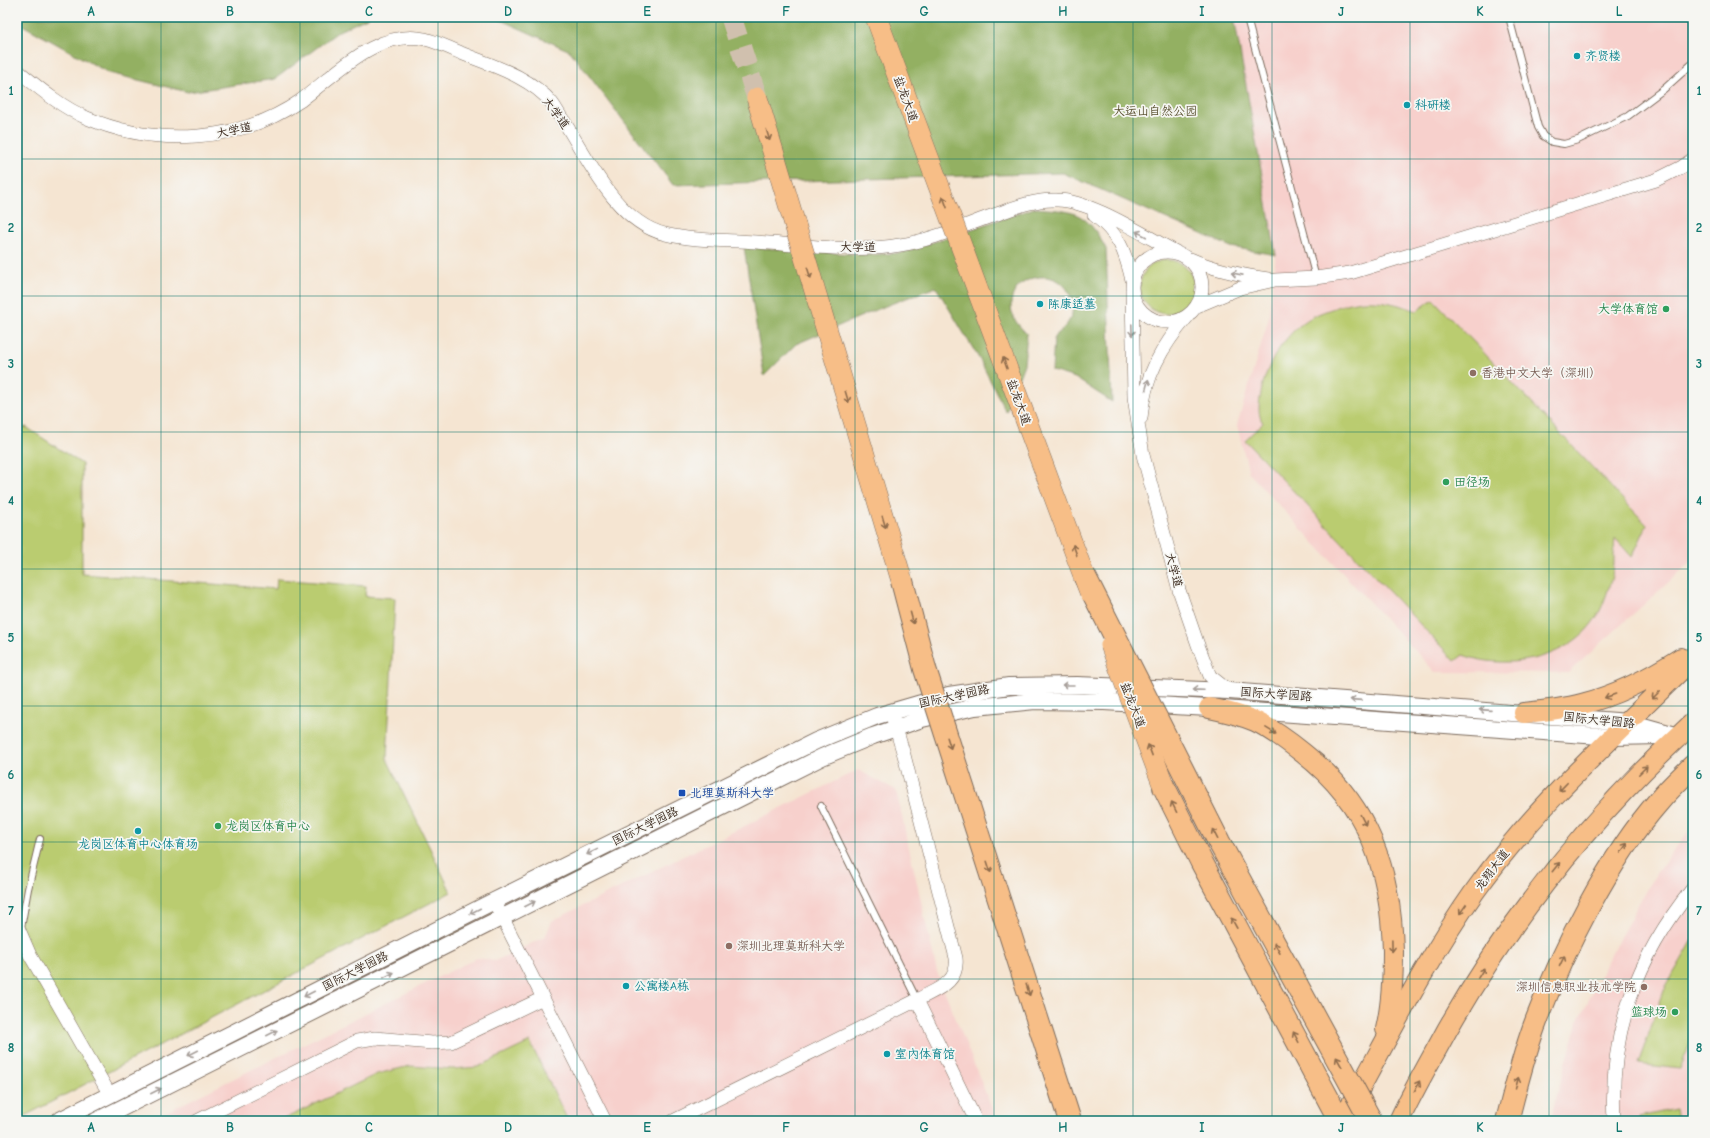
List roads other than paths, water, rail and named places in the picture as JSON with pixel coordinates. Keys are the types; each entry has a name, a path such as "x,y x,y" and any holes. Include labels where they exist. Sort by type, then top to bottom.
{"highway":[{"name":"盐龙大道","path":"876,17 1164,787"},
{"path":"757,98 902,580 925,669 1070,1121"},
{"path":"1084,575 1219,842 1371,1121"},
{"path":"1507,1121 1519,1073 1536,1019 1576,931 1598,889 1636,831 1659,801 1693,766"},
{"path":"1164,787 1201,861 1341,1121"}],"main road":[{"path":"1524,713 1575,706 1610,696 1651,677 1693,651"},
{"name":"龙翔大道","path":"1341,1121 1445,935 1509,846 1541,809 1693,658"},
{"path":"1209,708 1236,714 1255,721 1295,746 1334,780 1350,798 1363,818 1382,868 1388,897 1392,932 1392,992 1389,1018 1378,1056"},
{"path":"1400,1121 1433,1056 1464,1000 1524,909 1582,835 1614,799 1686,729"}],"street":[{"name":"大学道","path":"17,70 47,94 86,117 124,130 174,137 216,134 257,124 297,103 355,59 382,41 404,37 426,39 517,75 533,87 552,103 607,190 623,209 642,224 663,234 691,238 832,247 867,248 900,246 931,238 1026,204 1057,200 1073,201 1095,209 1181,254 1195,264 1201,275 1203,286 1201,296 1194,310 1173,333 1163,348 1152,370 1142,410 1140,438"},
{"path":"1194,310 1240,288 1275,280 1316,278 1350,273 1656,180 1682,167 1693,159"},
{"name":"大学道","path":"1073,201 1089,211 1112,231 1120,242 1127,256 1132,285 1138,306 1150,318 1171,322 1181,319 1194,310"},
{"name":"大学道","path":"1181,254 1164,251 1143,260 1136,269 1132,285 1134,397 1143,455 1179,590 1210,676 1229,691"},
{"path":"1181,254 1205,266 1227,273 1275,280"},
{"name":"国际大学园路","path":"58,1121 494,901 816,741 867,720 949,695 1009,686 1077,685 1229,691 1524,713 1629,722 1686,729"},
{"name":"国际大学园路","path":"96,1121 822,757 896,728 948,712 1001,703 1069,701 1209,708 1613,737 1686,729"},
{"path":"673,1121 917,1000 947,983 954,976 957,967 891,712"},
{"path":"1614,1121 1612,1093 1616,1054 1624,1015 1637,980 1653,945 1676,908 1693,888"},
{"path":"494,901 605,1121"},
{"path":"19,930 110,1095"},
{"path":"197,1121 363,1039 382,1038 432,1044 451,1042 543,998"},
{"path":"917,1000 976,1121"}],"lane":[{"path":"1253,17 1248,22 1316,278"},
{"path":"1509,17 1538,127 1544,136 1552,142 1564,144 1578,140 1628,116 1664,89 1693,63"},
{"path":"821,806 917,1000"},
{"path":"19,930 40,840"}],"tunnel":[{"path":"731,17 757,98"}],"place":[{"name":"齐贤楼","path":"1577,56"},
{"name":"科研楼","path":"1407,105"},
{"name":"陈康适墓","path":"1040,304"},
{"name":"大学体育馆","path":"1666,309"},
{"name":"香港中文大学（深圳）","path":"1473,373"},
{"name":"田径场","path":"1446,482"},
{"name":"北理莫斯科大学","path":"682,793"},
{"name":"龙岗区体育中心","path":"218,826"},
{"name":"龙岗区体育中心体育场","path":"138,831"},
{"name":"深圳北理莫斯科大学","path":"729,946"},
{"name":"公寓楼A栋","path":"626,986"},
{"name":"深圳信息职业技术学院","path":"1644,987"},
{"name":"篮球场","path":"1675,1012"},
{"name":"室内体育馆","path":"887,1054"}],"park label":[{"name":"大运山自然公园","path":"1155,111"}]}
